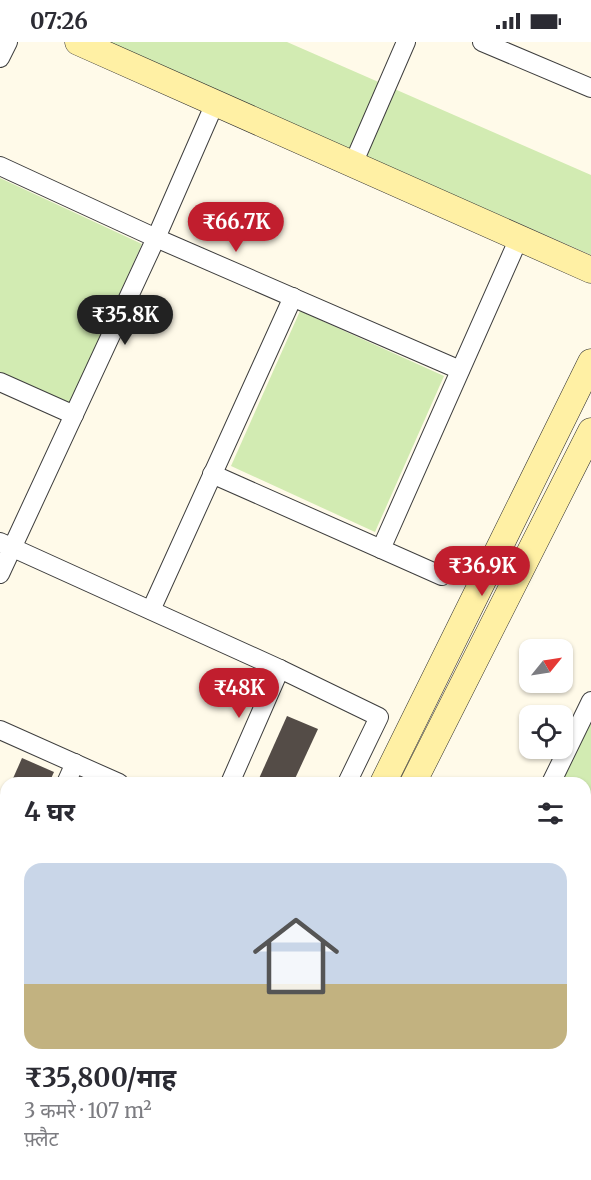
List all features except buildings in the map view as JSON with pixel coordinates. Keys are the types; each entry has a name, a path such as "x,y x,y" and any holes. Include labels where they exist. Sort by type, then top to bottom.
{"main road":[{"path":"78,42 591,270"},
{"path":"386,777 591,362"},
{"path":"416,777 591,431"}],"street":[{"path":"0,58 8,42"},
{"path":"353,164 406,42"},
{"path":"482,42 591,88"},
{"path":"0,574 6,544 74,415 156,238 215,103"},
{"path":"0,166 156,238 460,370"},
{"path":"381,549 519,238"},
{"path":"151,610 293,297"},
{"path":"0,382 74,415"},
{"path":"212,474 442,576"},
{"path":"6,544 280,669 379,717 350,777"},
{"path":"233,777 280,669"},
{"path":"555,777 591,701"},
{"path":"0,730 106,777"},
{"path":"69,777 75,764"}],"green space":[{"path":"105,42 287,42 591,175 591,255"},
{"path":"0,178 142,244 70,404 0,372"},
{"path":"300,311 444,376 375,532 231,466"},
{"path":"591,718 591,777 562,777 571,759 573,759"}]}
